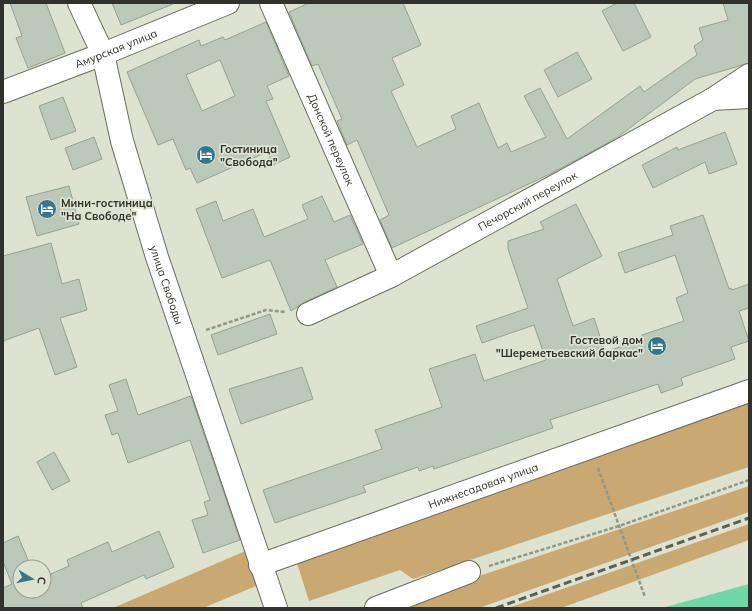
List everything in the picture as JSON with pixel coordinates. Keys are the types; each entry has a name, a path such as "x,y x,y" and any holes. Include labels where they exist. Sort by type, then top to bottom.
{"street":[{"name":"улица Свободы","path":"79,3 103,54 122,141 157,257 260,564"},
{"name":"Амурская улица","path":"3,92 103,54 228,3"},
{"name":"Донской переулок","path":"271,3 391,276"},
{"path":"713,98 749,74"},
{"name":"Печорский переулок","path":"308,314 391,276 713,98 749,97"},
{"name":"Нижнесадовая улица","path":"260,564 749,391"},
{"path":"260,564 276,608"},
{"path":"376,608 469,572"}],"path":[{"path":"184,337 266,310 308,314"},
{"path":"591,448 645,597"},
{"path":"469,572 619,526 749,480"}],"shaded area":[{"path":"749,400 749,467 413,579 400,570 309,601 296,560"},
{"path":"749,486 749,512 479,608 394,608 470,579"},
{"path":"749,524 749,540 561,608 508,608"},
{"path":"250,549 261,584 203,608 113,608"},
{"path":"749,584 749,608 662,608"}],"building":[{"path":"10,3 46,3 65,53 28,68 16,38 22,36"},
{"path":"112,3 173,3 173,4 121,25"},
{"path":"309,3 403,3 421,45 392,58 404,85 391,91 417,147 456,129 451,116 479,103 498,148 507,143 511,152 546,137 524,96 540,88 567,139 640,86 644,92 697,55 694,46 703,40 699,28 728,20 723,3 749,3 749,63 695,79 615,139 550,174 392,248 380,220 389,215 357,140 347,145 337,121 342,119 318,64 312,66 289,12"},
{"path":"617,3 634,3 651,37 623,51 602,11"},
{"path":"266,22 289,76 267,86 273,99 266,101 290,157 273,165 267,152 197,183 190,168 186,170 173,139 158,145 127,72 199,40 201,46 223,37 225,40","holes":["220,60 235,96 202,111 186,75"]},
{"path":"577,52 592,79 558,97 544,70"},
{"path":"63,97 76,131 51,140 39,106"},
{"path":"725,132 737,164 709,174 705,162 653,188 642,165 677,147 678,150"},
{"path":"94,137 102,159 73,170 65,148"},
{"path":"69,186 79,224 37,236 26,197"},
{"path":"322,196 334,222 350,215 363,244 325,260 337,287 303,303 291,311 270,260 222,278 196,209 216,201 223,221 253,209 264,237 308,219 302,205"},
{"path":"576,204 602,256 557,279 573,326 594,318 605,352 643,339 642,335 684,321 676,298 688,293 675,255 625,273 618,253 673,235 670,226 703,215 729,289 731,288 732,290 749,284 749,308 739,311 749,341 731,347 735,359 681,378 683,385 661,393 658,384 550,420 553,428 434,469 433,466 419,471 418,467 363,486 366,492 275,523 263,490 382,449 375,430 442,407 429,369 475,354 484,381 546,360 534,325 482,343 476,326 528,308 508,249 508,241 544,229 540,222"},
{"path":"51,243 62,284 79,279 87,310 60,318 77,367 55,375 39,328 3,341 3,256"},
{"path":"270,314 277,334 218,355 211,335"},
{"path":"302,367 313,399 241,424 229,389"},
{"path":"126,379 138,415 191,396 240,540 203,553 192,520 208,515 204,502 210,500 190,440 128,463 118,433 112,435 105,415 118,411 109,385"},
{"path":"54,452 70,481 52,490 37,462"},
{"path":"159,531 174,567 146,579 144,575 81,603 83,608 3,608 3,588 12,584 12,599 52,599 52,573 69,566 67,560 108,542 112,552"},
{"path":"18,536 28,559 12,559 12,584 3,562 3,543"}],"railway":[{"path":"496,608 749,518"}],"place":[{"name":"Гостиница \"Свобода\"","path":"206,155"},
{"name":"Мини-гостиница \"На Свободе\"","path":"47,209"},
{"name":"Гостевой дом \"Шереметьевский баркас\"","path":"657,346"}]}
